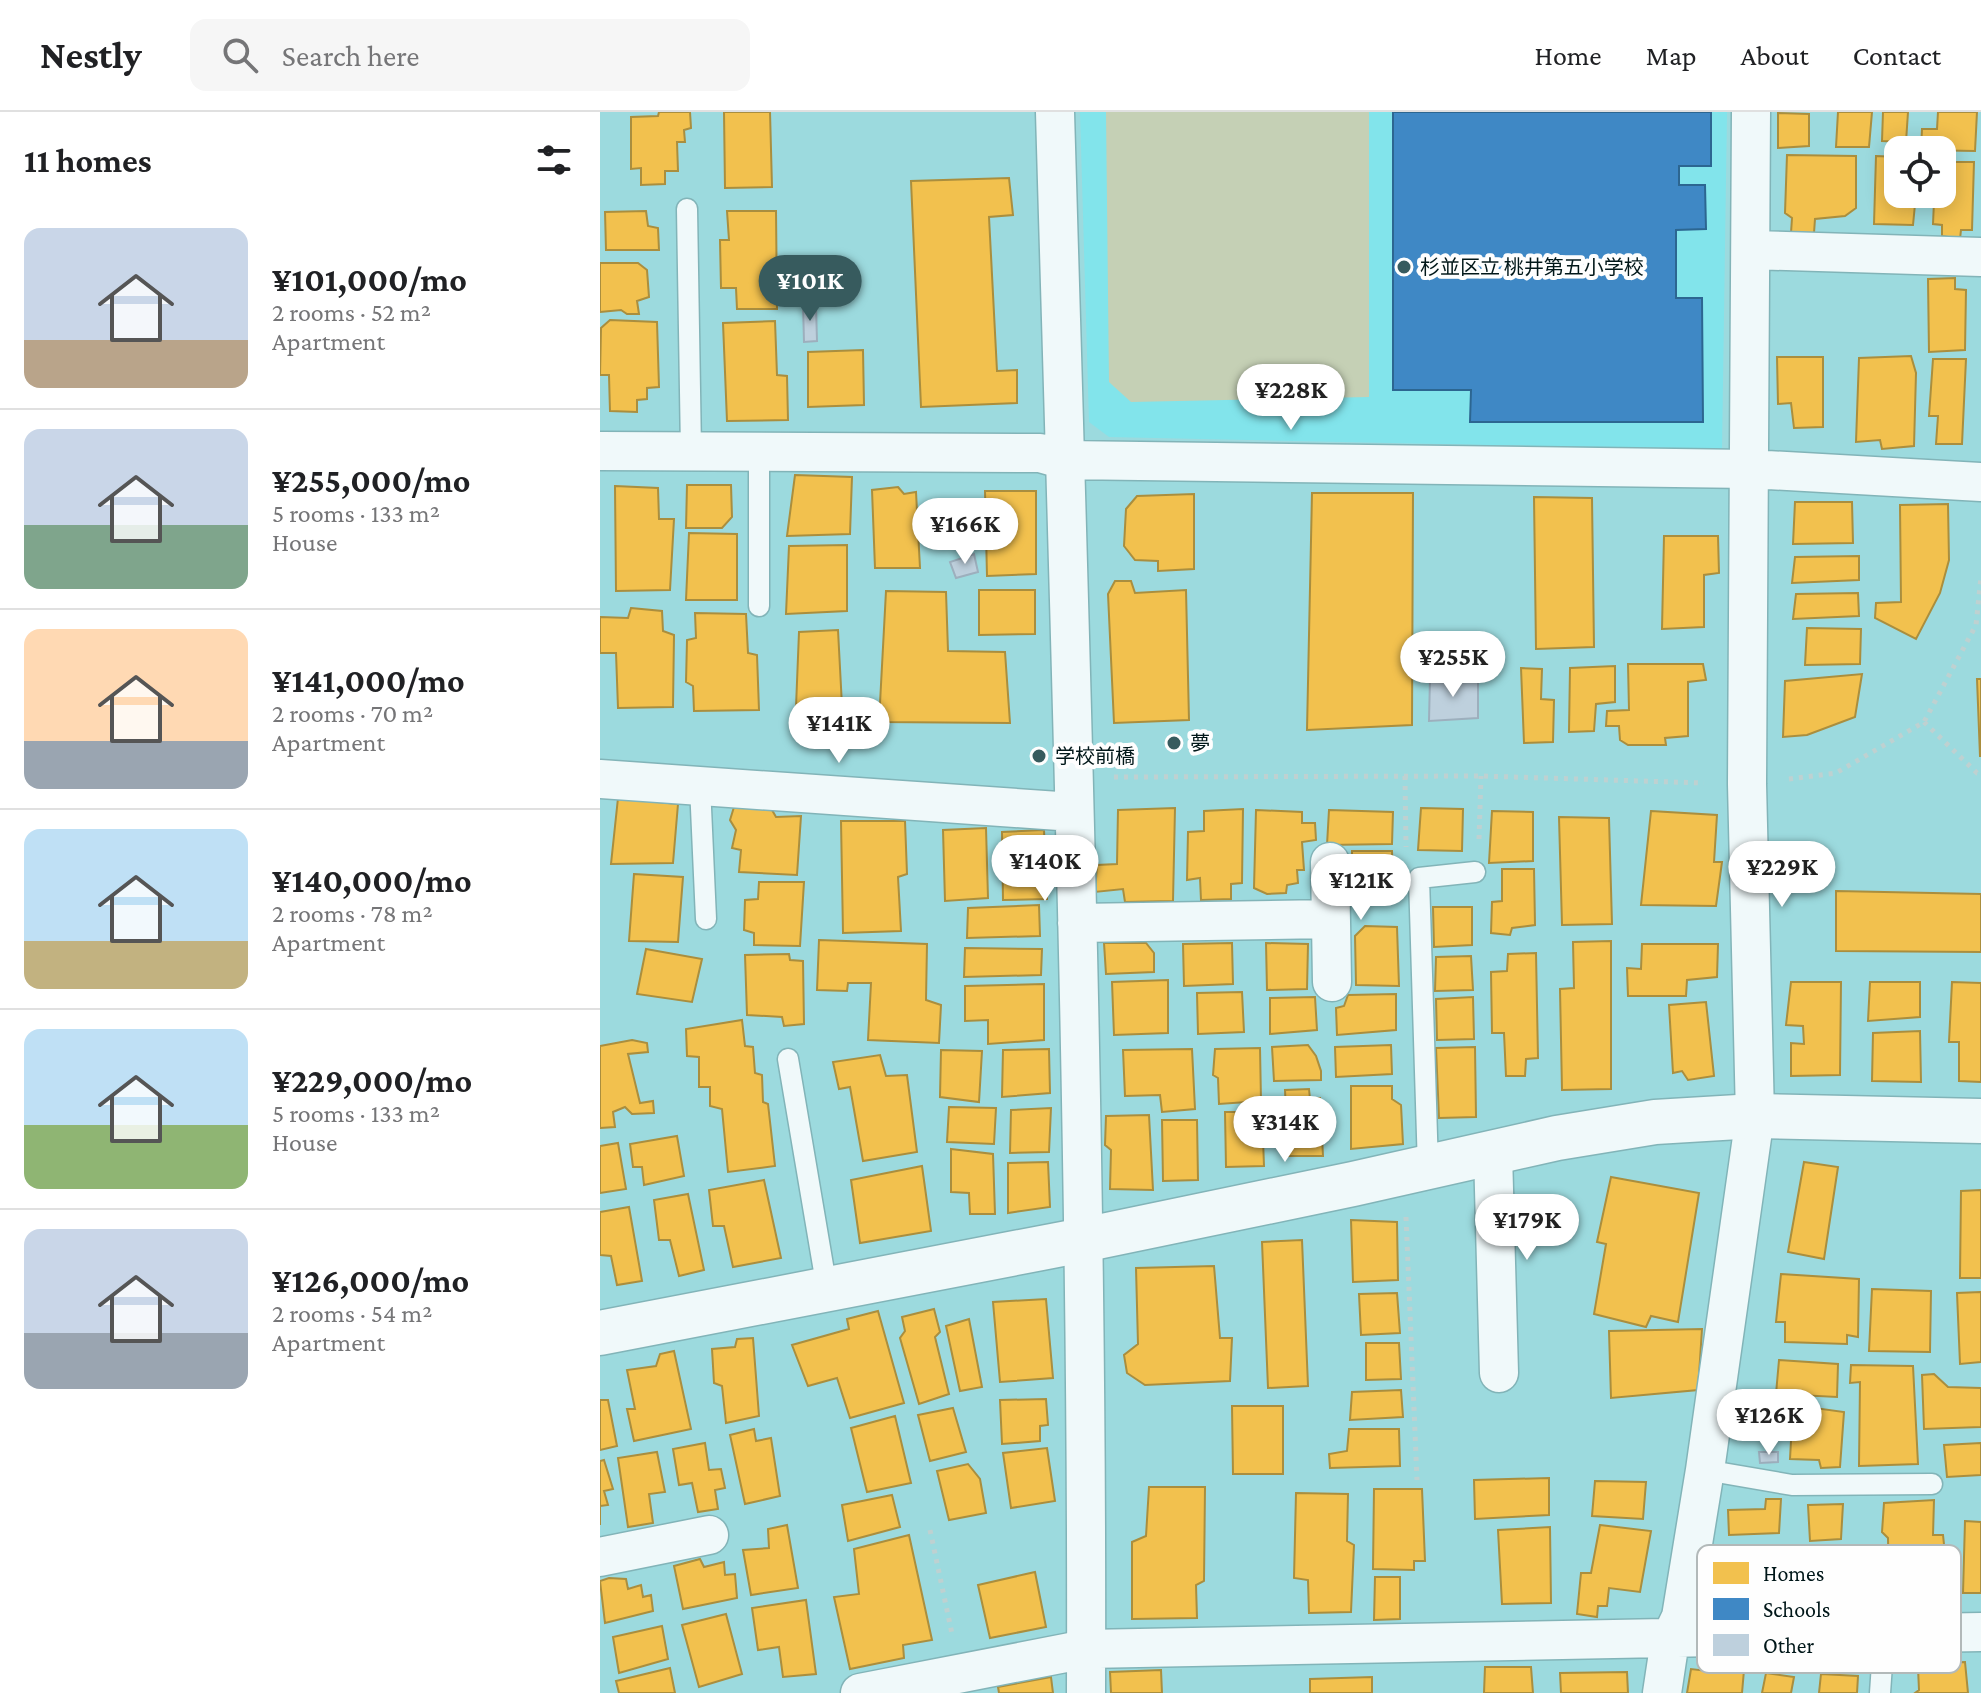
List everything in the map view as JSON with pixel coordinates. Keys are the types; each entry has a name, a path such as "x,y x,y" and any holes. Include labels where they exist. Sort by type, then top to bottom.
{"street":[{"path":"1055,112 1077,923 1086,1693"},
{"path":"1662,1693 1670,1640 1681,1617 1705,1470 1755,1116 1747,784 1751,112"},
{"path":"1751,250 1981,257"},
{"path":"600,451 1040,453 1065,460 1750,469 1981,482"},
{"path":"600,779 700,786 1073,795"},
{"path":"1330,862 1332,982"},
{"path":"1077,923 1330,919"},
{"path":"600,1333 1083,1240 1557,1138 1655,1122 1755,1116 1981,1121"},
{"path":"1493,1153 1499,1373"},
{"path":"600,1557 709,1535"},
{"path":"1961,1633 1981,1632"},
{"path":"860,1693 914,1688 960,1674 1086,1649 1697,1639"}],"lane":[{"path":"687,209 691,451"},
{"path":"759,451 759,606"},
{"path":"700,786 706,919"},
{"path":"1416,1170 1419,878 1475,872"},
{"path":"788,1059 827,1289"},
{"path":"1705,1470 1792,1485 1932,1484"},
{"path":"1880,1693 1881,1673"}],"path":[{"path":"1073,795 1405,776 1747,784 1836,773 1924,722 1976,625 1981,577"},
{"path":"1924,722 1981,774"},
{"path":"1405,776 1406,869 1419,878"},
{"path":"1475,872 1481,776"},
{"path":"1416,1170 1417,1480"},
{"path":"930,1530 960,1674"}],"shaded area":[{"name":"杉並区立 桃井第五小学校","path":"1080,112 1727,112 1722,450 1109,437 1089,422"}],"green space":[{"path":"1106,112 1369,112 1369,397 1131,402 1109,382"}],"building: Homes":[{"path":"659,112 690,112 691,128 684,130 685,142 677,142 678,171 665,171 665,184 641,185 641,168 631,169 631,117 658,116"},
{"path":"724,112 770,112 772,187 725,188"},
{"path":"1838,112 1872,112 1869,147 1836,147"},
{"path":"1883,112 1908,112 1906,136 1884,136 1882,141"},
{"path":"1938,112 1977,112 1975,151 1956,151 1956,136 1922,136 1922,129 1937,129"},
{"path":"1778,113 1809,114 1809,146 1778,148"},
{"path":"1787,155 1856,156 1856,208 1845,216 1815,219 1814,233 1791,233 1792,218 1785,213"},
{"path":"1876,156 1884,156 1884,208 1915,208 1913,225 1874,224"},
{"path":"1956,162 1974,162 1972,230 1961,230 1960,239 1942,236 1942,225 1933,224 1934,208 1956,208"},
{"path":"1009,178 1013,215 989,217 997,371 1017,370 1017,403 921,407 911,181"},
{"path":"646,211 648,226 658,228 659,250 606,250 605,212"},
{"path":"727,211 776,211 777,309 737,309 736,288 721,288 720,240 729,240"},
{"path":"600,263 638,263 647,270 649,297 637,301 639,314 627,314 621,310 600,312"},
{"path":"1955,278 1955,289 1966,290 1965,350 1929,352 1928,279"},
{"path":"610,320 657,322 659,387 647,388 647,399 637,400 637,412 610,411 609,375 600,375 601,328"},
{"path":"775,321 777,375 787,376 788,420 727,421 723,323"},
{"path":"863,350 864,405 808,407 808,352"},
{"path":"1911,356 1916,373 1914,446 1882,449 1880,440 1856,442 1859,358"},
{"path":"1777,357 1823,357 1823,427 1794,428 1791,403 1778,404"},
{"path":"1933,359 1966,359 1962,444 1936,444 1938,416 1929,416"},
{"path":"795,475 852,477 850,534 787,536"},
{"path":"687,485 731,485 732,517 722,528 686,528"},
{"path":"615,486 658,488 659,519 674,519 670,590 616,591"},
{"path":"898,487 904,494 916,492 920,568 875,568 872,490"},
{"path":"985,491 1036,491 1036,574 987,576"},
{"path":"1312,493 1413,493 1412,725 1307,730"},
{"path":"1194,494 1194,569 1158,571 1158,561 1135,560 1124,546 1126,509 1137,496"},
{"path":"1534,497 1592,498 1594,647 1536,649"},
{"path":"1795,502 1852,502 1853,543 1793,544"},
{"path":"1948,504 1949,560 1940,593 1916,639 1875,618 1876,603 1901,602 1900,505"},
{"path":"689,533 737,534 737,600 686,600"},
{"path":"1664,536 1718,536 1719,573 1704,575 1704,627 1662,629"},
{"path":"847,545 847,611 786,614 789,546"},
{"path":"1859,556 1859,580 1792,583 1795,557"},
{"path":"1115,581 1131,581 1135,593 1186,590 1189,720 1114,723 1108,594"},
{"path":"979,590 1035,590 1035,634 979,635"},
{"path":"886,591 946,592 948,651 1005,652 1010,723 879,722"},
{"path":"1858,593 1859,616 1793,619 1796,594"},
{"path":"631,608 662,611 663,631 674,635 673,707 618,708 616,653 600,653 600,617 628,618"},
{"path":"695,613 746,614 748,653 757,655 759,710 694,711 693,686 686,682 687,640 696,638"},
{"path":"1807,628 1861,629 1860,664 1805,665"},
{"path":"838,630 842,706 796,707 799,632"},
{"path":"1628,664 1703,664 1706,680 1688,682 1688,736 1665,738 1666,745 1628,745 1620,740 1619,726 1606,726 1607,711 1629,710"},
{"path":"1615,666 1615,702 1596,704 1594,731 1569,732 1570,668"},
{"path":"1521,668 1542,669 1541,699 1554,700 1553,742 1524,743"},
{"path":"1862,674 1855,717 1807,735 1783,737 1785,681"},
{"path":"1977,679 1981,679 1981,756 1980,756"},
{"path":"618,798 678,804 673,863 611,864"},
{"path":"734,807 772,810 776,817 801,816 797,875 739,872 741,850 732,848 736,830 730,820"},
{"path":"1175,808 1173,901 1125,902 1123,889 1095,892 1097,865 1117,864 1118,810"},
{"path":"1421,808 1463,809 1462,851 1418,850"},
{"path":"1243,809 1242,883 1231,884 1231,899 1201,900 1200,878 1187,880 1188,832 1204,831 1204,811"},
{"path":"1256,810 1302,812 1302,823 1315,823 1316,840 1302,842 1304,870 1297,870 1298,883 1287,885 1286,893 1267,894 1254,888"},
{"path":"1329,810 1393,812 1392,844 1327,845"},
{"path":"1492,811 1533,812 1533,861 1489,863"},
{"path":"1651,811 1717,815 1714,862 1722,862 1716,906 1641,905"},
{"path":"1559,817 1609,818 1612,924 1562,925"},
{"path":"841,821 905,821 907,874 898,877 901,931 843,933"},
{"path":"986,828 988,898 945,901 943,830"},
{"path":"1044,830 1047,899 1003,900 1002,832"},
{"path":"1352,851 1392,851 1394,903 1352,903"},
{"path":"1502,869 1534,869 1535,925 1512,928 1510,935 1491,933 1492,902 1502,901"},
{"path":"634,874 683,877 678,942 629,941"},
{"path":"759,882 804,882 800,946 754,945 754,933 744,930 745,900 758,899"},
{"path":"1836,891 1981,894 1981,952 1836,951"},
{"path":"1039,905 1040,936 967,938 968,908"},
{"path":"1433,907 1472,907 1472,945 1434,947"},
{"path":"1365,926 1397,927 1399,986 1356,985 1355,936"},
{"path":"819,940 927,944 926,1000 941,1005 939,1043 868,1040 871,983 848,983 847,991 817,990"},
{"path":"1611,941 1611,1089 1562,1090 1560,989 1574,988 1573,942"},
{"path":"1104,943 1146,943 1154,953 1154,972 1106,974"},
{"path":"1232,943 1233,984 1184,986 1183,944"},
{"path":"1266,943 1308,944 1307,989 1267,990"},
{"path":"1642,944 1718,944 1717,977 1687,980 1686,996 1628,996 1627,968 1641,969"},
{"path":"965,948 1042,949 1041,975 964,977"},
{"path":"646,949 702,959 692,1002 637,994"},
{"path":"1536,953 1538,1058 1526,1059 1525,1076 1506,1076 1504,1033 1492,1033 1491,972 1507,971 1508,954"},
{"path":"789,954 790,960 803,961 804,1024 784,1026 782,1017 747,1015 745,955"},
{"path":"1471,956 1473,990 1435,991 1436,957"},
{"path":"1168,980 1168,1033 1114,1035 1112,982"},
{"path":"1791,982 1841,982 1840,1075 1791,1076 1791,1043 1804,1044 1803,1026 1786,1025"},
{"path":"1870,982 1920,982 1920,1017 1868,1021"},
{"path":"1952,982 1981,983 1981,1082 1959,1081 1959,1042 1949,1042"},
{"path":"1044,984 1044,1040 988,1044 988,1020 965,1021 965,986"},
{"path":"1242,992 1244,1032 1198,1034 1197,993"},
{"path":"1396,994 1396,1030 1337,1035 1336,1008 1344,1006 1348,995"},
{"path":"1315,997 1317,1030 1270,1034 1270,998"},
{"path":"1473,997 1474,1039 1437,1040 1436,999"},
{"path":"1706,1002 1714,1076 1688,1080 1682,1071 1673,1073 1669,1005"},
{"path":"742,1020 745,1046 753,1047 755,1073 762,1075 763,1102 768,1104 775,1166 728,1172 722,1109 710,1106 710,1087 699,1087 699,1057 687,1056 686,1029"},
{"path":"1920,1031 1921,1082 1872,1081 1873,1033"},
{"path":"632,1040 647,1043 648,1052 628,1054 640,1103 653,1101 654,1113 632,1114 625,1107 613,1112 615,1127 600,1128 600,1046"},
{"path":"1308,1045 1316,1056 1321,1080 1274,1081 1272,1047"},
{"path":"1391,1045 1392,1074 1336,1077 1335,1047"},
{"path":"1475,1047 1476,1117 1439,1118 1436,1048"},
{"path":"1260,1048 1261,1101 1219,1104 1218,1078 1213,1075 1215,1049"},
{"path":"1049,1049 1050,1093 1002,1097 1003,1050"},
{"path":"1192,1049 1195,1109 1162,1112 1160,1095 1125,1096 1123,1050"},
{"path":"941,1050 982,1051 979,1102 940,1097"},
{"path":"880,1055 886,1076 907,1075 917,1152 863,1161 850,1087 839,1089 833,1062"},
{"path":"1351,1086 1392,1086 1392,1099 1401,1105 1403,1144 1351,1149"},
{"path":"1309,1089 1310,1099 1320,1098 1323,1156 1288,1156 1285,1090"},
{"path":"949,1107 996,1108 994,1144 947,1142"},
{"path":"1051,1108 1049,1152 1010,1153 1011,1110"},
{"path":"1225,1112 1262,1112 1264,1166 1226,1167"},
{"path":"1149,1115 1153,1190 1110,1189 1111,1150 1105,1145 1106,1116"},
{"path":"1162,1120 1197,1120 1198,1180 1163,1181"},
{"path":"677,1136 684,1176 644,1185 642,1167 633,1167 630,1144"},
{"path":"618,1143 626,1189 600,1193 600,1146"},
{"path":"951,1149 993,1154 995,1214 970,1214 969,1193 951,1192"},
{"path":"1048,1162 1050,1207 1008,1213 1008,1163"},
{"path":"1804,1162 1838,1167 1824,1259 1788,1252"},
{"path":"922,1166 931,1231 860,1243 851,1180"},
{"path":"1611,1177 1699,1193 1678,1322 1651,1316 1646,1327 1594,1314 1606,1244 1597,1242"},
{"path":"764,1180 781,1258 733,1267 724,1226 713,1226 709,1190"},
{"path":"1981,1190 1981,1278 1960,1278 1961,1191"},
{"path":"688,1194 704,1270 679,1276 670,1240 659,1240 654,1200"},
{"path":"629,1207 642,1281 617,1285 611,1256 600,1255 600,1212"},
{"path":"1351,1220 1397,1222 1398,1280 1353,1282"},
{"path":"1302,1240 1308,1386 1268,1388 1262,1242"},
{"path":"1214,1266 1220,1338 1232,1338 1230,1381 1145,1385 1127,1373 1124,1355 1138,1344 1136,1268"},
{"path":"1781,1274 1859,1279 1858,1337 1847,1335 1847,1344 1785,1342 1785,1322 1776,1322"},
{"path":"1872,1289 1931,1291 1930,1352 1869,1351"},
{"path":"1981,1292 1981,1362 1960,1364 1957,1293"},
{"path":"1397,1293 1400,1333 1361,1335 1359,1294"},
{"path":"1046,1299 1053,1378 1000,1382 993,1302"},
{"path":"934,1309 940,1332 935,1337 949,1394 919,1404 900,1338 905,1331 902,1317"},
{"path":"878,1311 904,1403 850,1418 837,1378 808,1386 792,1345 849,1329 847,1319"},
{"path":"969,1319 982,1387 960,1391 946,1326"},
{"path":"1702,1329 1698,1390 1611,1398 1609,1331"},
{"path":"753,1338 759,1416 726,1423 722,1386 714,1383 712,1349 735,1347 737,1339"},
{"path":"1366,1343 1399,1343 1401,1379 1366,1380"},
{"path":"674,1351 691,1429 634,1441 627,1409 635,1409 627,1370 656,1366 660,1354"},
{"path":"1779,1360 1838,1364 1837,1397 1776,1394"},
{"path":"1851,1365 1913,1366 1918,1464 1859,1466 1860,1382 1850,1383"},
{"path":"1934,1374 1948,1387 1981,1388 1981,1427 1924,1429 1922,1375"},
{"path":"1401,1390 1403,1417 1350,1420 1352,1392"},
{"path":"1046,1399 1048,1425 1040,1426 1040,1441 1002,1444 1000,1400"},
{"path":"600,1400 608,1400 617,1446 600,1450"},
{"path":"1793,1405 1844,1412 1840,1467 1821,1468 1819,1460 1790,1459"},
{"path":"1232,1406 1283,1406 1283,1474 1233,1474"},
{"path":"953,1408 966,1452 930,1461 918,1415"},
{"path":"895,1416 911,1483 867,1492 851,1428"},
{"path":"754,1429 756,1441 771,1438 780,1496 745,1504 730,1435"},
{"path":"1349,1429 1399,1429 1400,1466 1330,1468 1329,1454 1347,1451"},
{"path":"705,1443 709,1470 721,1469 725,1488 715,1490 718,1509 698,1512 692,1483 679,1485 673,1449"},
{"path":"1981,1443 1981,1475 1947,1477 1944,1445"},
{"path":"1047,1448 1055,1501 1011,1508 1003,1453"},
{"path":"657,1452 665,1492 649,1494 653,1523 628,1527 618,1458"},
{"path":"604,1460 613,1489 604,1491 608,1505 600,1506 600,1461"},
{"path":"968,1464 980,1479 986,1513 949,1520 937,1471"},
{"path":"1549,1478 1549,1515 1475,1519 1474,1480"},
{"path":"1595,1481 1646,1482 1643,1519 1592,1516"},
{"path":"1149,1487 1205,1487 1204,1581 1196,1585 1197,1618 1132,1619 1132,1542 1146,1536"},
{"path":"1374,1489 1422,1489 1425,1561 1414,1561 1414,1570 1373,1569"},
{"path":"1296,1493 1348,1494 1347,1541 1354,1545 1351,1612 1309,1613 1308,1580 1294,1578"},
{"path":"892,1495 900,1527 848,1541 842,1505"},
{"path":"1766,1499 1781,1499 1779,1533 1729,1535 1728,1510 1765,1509"},
{"path":"1934,1500 1933,1535 1943,1535 1944,1545 1888,1545 1888,1538 1882,1532 1884,1503"},
{"path":"1843,1504 1841,1539 1810,1541 1808,1505"},
{"path":"1965,1521 1981,1522 1981,1593 1963,1593"},
{"path":"787,1525 798,1588 751,1595 743,1550 769,1548 768,1529"},
{"path":"1600,1525 1651,1531 1640,1592 1609,1588 1607,1606 1598,1606 1597,1617 1577,1614 1581,1573 1591,1573"},
{"path":"1550,1527 1551,1603 1502,1604 1498,1530"},
{"path":"909,1535 932,1640 903,1645 904,1658 850,1669 834,1597 859,1594 854,1549"},
{"path":"700,1559 704,1567 724,1562 725,1575 735,1574 737,1598 683,1609 674,1566"},
{"path":"1035,1572 1046,1627 990,1638 978,1585"},
{"path":"1375,1577 1400,1577 1400,1619 1374,1620"},
{"path":"626,1579 628,1589 641,1585 643,1597 651,1595 653,1611 605,1623 600,1581"},
{"path":"806,1600 816,1674 783,1677 779,1647 758,1650 752,1608"},
{"path":"726,1614 742,1674 699,1687 682,1625"},
{"path":"662,1626 668,1659 619,1673 613,1637"},
{"path":"1961,1662 1965,1662 1968,1693 1915,1693 1919,1690 1918,1673 1961,1673"},
{"path":"1485,1667 1531,1667 1533,1693 1484,1693"},
{"path":"670,1668 675,1693 619,1693 616,1681"},
{"path":"1691,1669 1697,1670 1697,1673 1744,1673 1742,1693 1687,1693"},
{"path":"1161,1670 1162,1693 1111,1693 1110,1672"},
{"path":"1627,1672 1628,1693 1561,1693 1560,1673"},
{"path":"1766,1673 1794,1677 1791,1693 1762,1693"},
{"path":"1821,1674 1858,1676 1857,1693 1819,1693"},
{"path":"1051,1677 1053,1693 999,1693 998,1687"},
{"path":"1372,1677 1372,1693 1310,1693 1310,1679"}],"building: Schools":[{"path":"1393,112 1711,112 1711,166 1679,166 1679,185 1705,185 1706,229 1676,230 1676,298 1702,298 1703,422 1470,422 1471,390 1393,390"}],"building: Other":[{"path":"803,305 816,305 817,341 804,342"},
{"path":"974,554 978,572 956,578 950,562"},
{"path":"1430,678 1478,679 1478,718 1429,721"},
{"path":"1759,1452 1778,1452 1778,1462 1760,1463"}],"place":[{"name":"杉並区立 桃井第五小学校","path":"1404,267"},
{"name":"夢","path":"1174,743"},
{"name":"学校前橋","path":"1039,756"}]}
